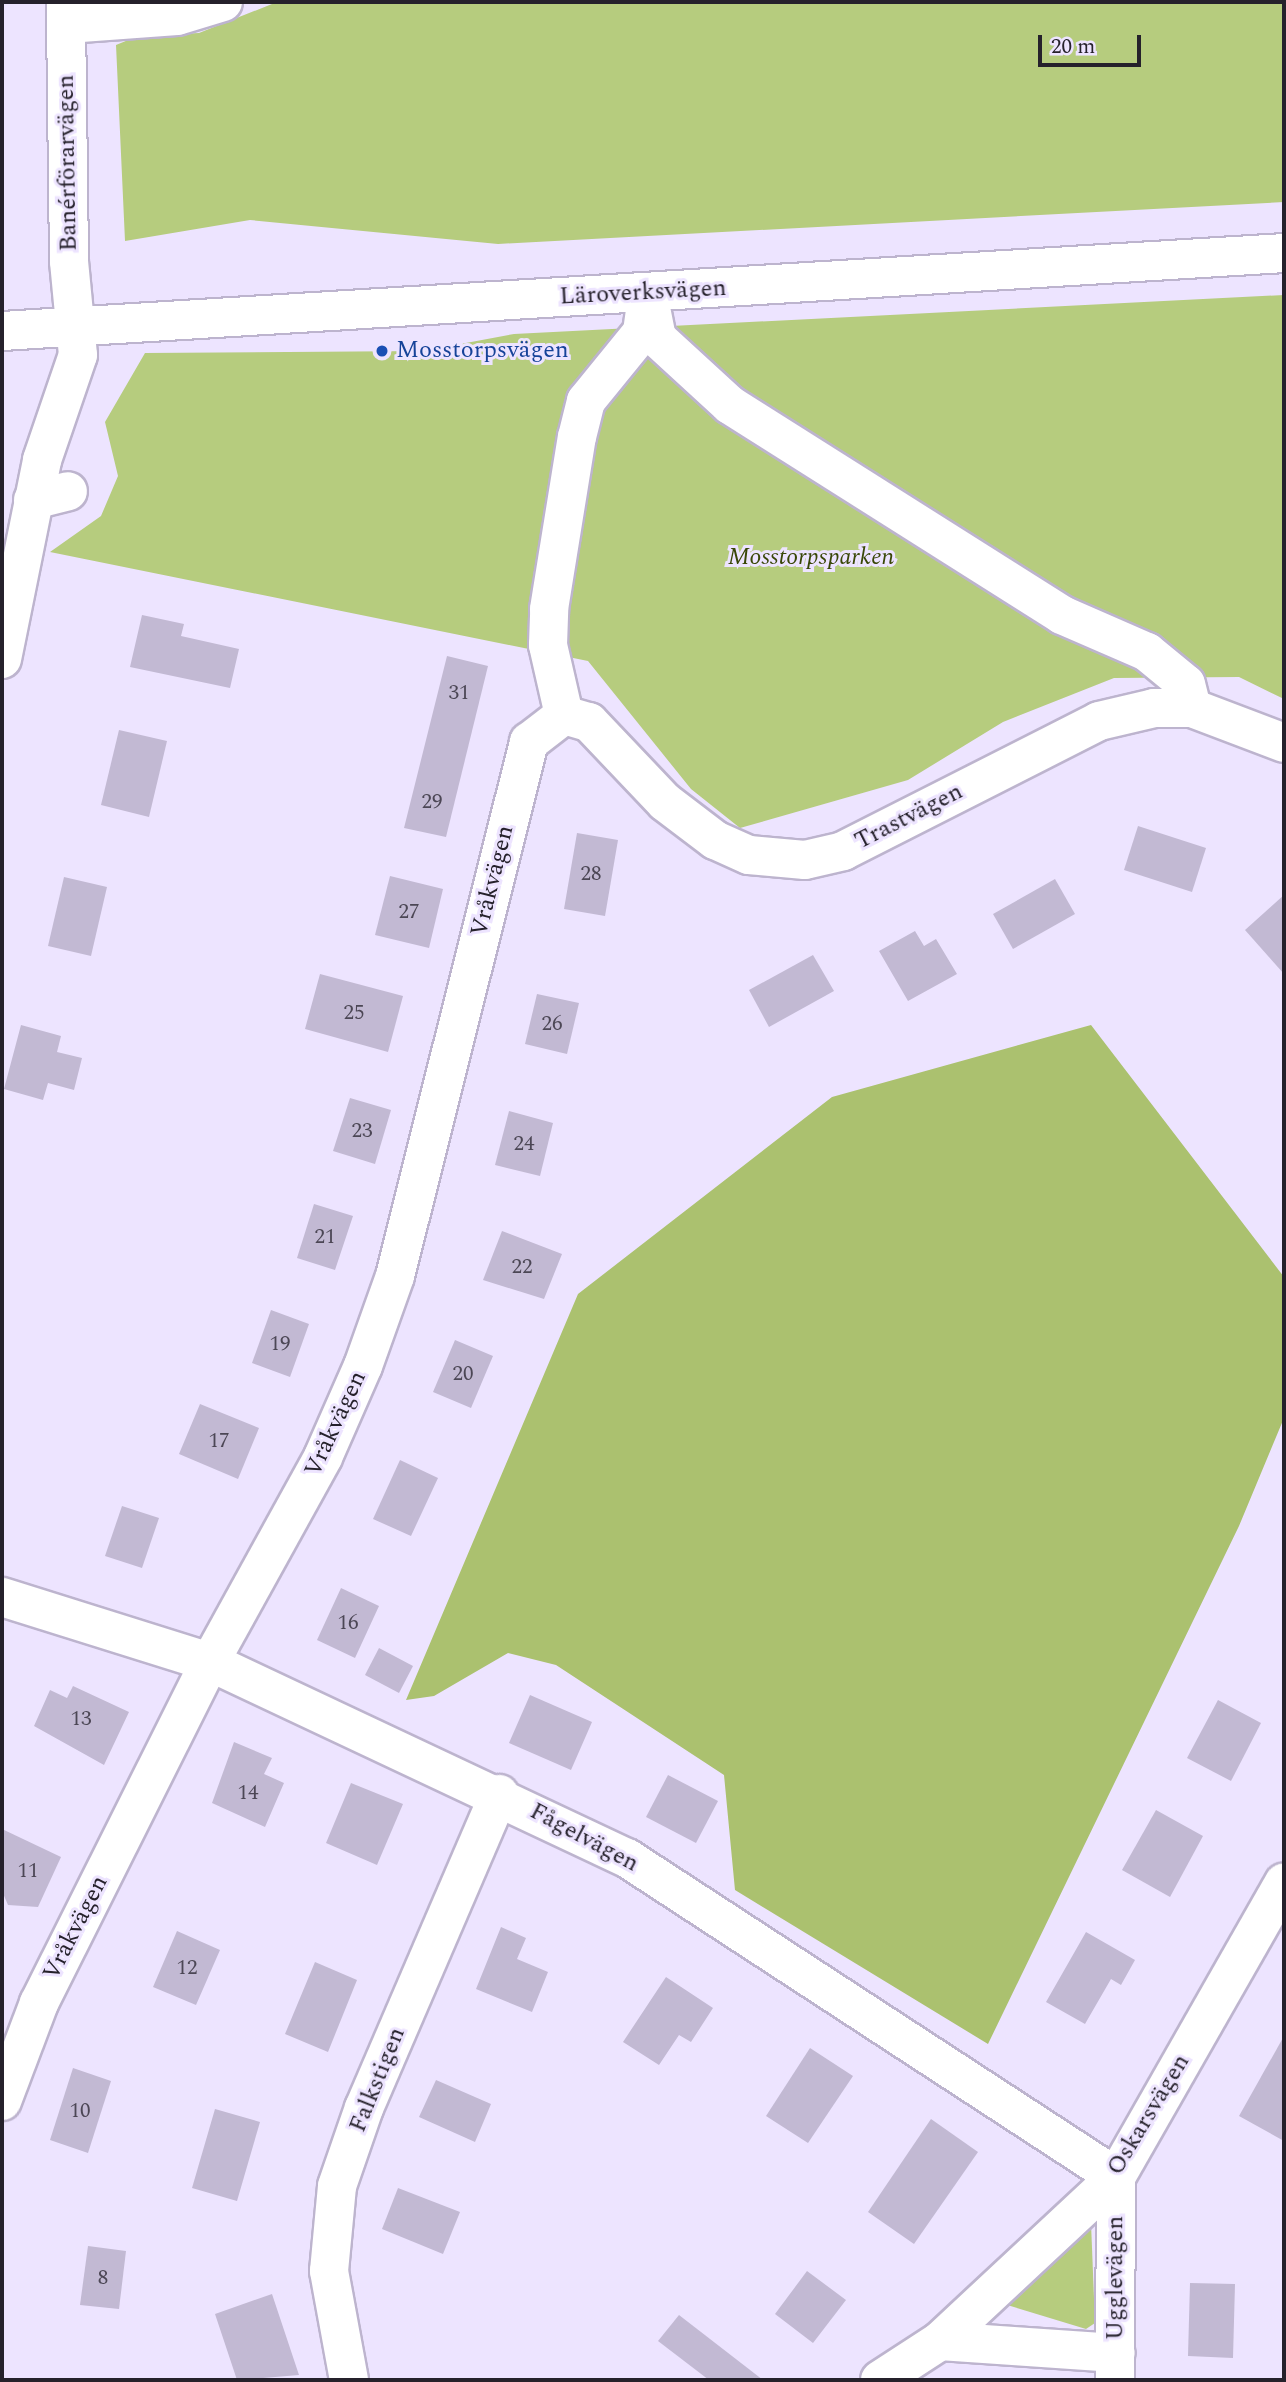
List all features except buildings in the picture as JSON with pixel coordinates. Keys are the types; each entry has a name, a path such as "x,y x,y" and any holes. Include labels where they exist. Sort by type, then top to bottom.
{"street":[{"path":"67,13 177,16 223,2"},
{"name":"Banérförarvägen","path":"67,13 75,324"},
{"name":"Läroverksvägen","path":"2,331 75,324 648,293 1284,253"},
{"path":"648,293 657,338 730,405 1062,615 1147,652 1186,684 1192,708"},
{"path":"564,715 548,645 549,610 578,437 586,401 642,332 648,293"},
{"path":"2,659 50,496 78,355 75,324"},
{"name":"Trastvägen","path":"564,715 589,723 665,802 715,840 749,855 805,860 843,851 1099,720 1154,708 1192,708 1284,743"},
{"name":"Vråkvägen","path":"2,2101 39,2003 210,1662 323,1457 363,1366 395,1276 529,742 564,715"},
{"name":"Fågelvägen","path":"2,1597 210,1662 499,1794 627,1858 1116,2177"},
{"name":"Falkstigen","path":"349,2380 329,2271 337,2186 364,2108 499,1794"},
{"name":"Oskarsvägen","path":"880,2380 940,2341 1116,2177 1284,1883"},
{"name":"Ugglevägen","path":"1116,2177 1116,2367"},
{"path":"940,2341 1116,2367"}],"green space":[{"path":"277,2 1284,2 1284,202 498,244 250,220 125,241 116,45 138,36 199,33"},
{"name":"Mosstorpsparken","path":"1284,295 1284,699 1239,677 1114,678 1003,722 908,780 740,828 691,789 588,661 50,552 101,516 118,476 105,422 145,353 423,351 514,334"},
{"path":"1091,1025 1284,1277 1284,1418 1239,1526 988,2044 735,1890 724,1775 556,1665 508,1653 434,1696 406,1700 578,1294 832,1097"},
{"path":"1091,2223 1095,2323 1086,2329 1004,2304"}],"place":[{"name":"Mosstorpsvägen","path":"382,351"}]}
